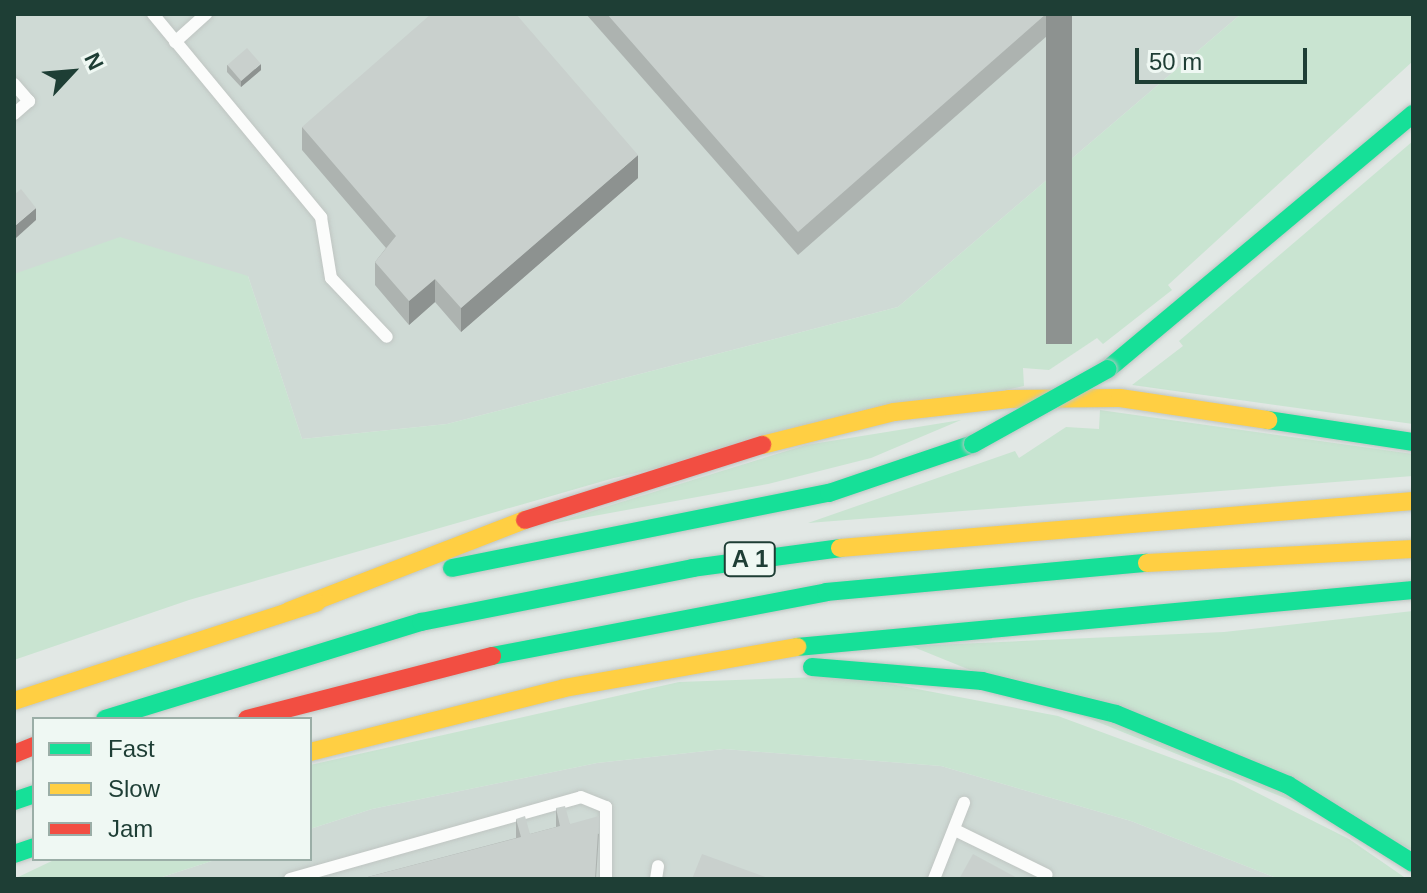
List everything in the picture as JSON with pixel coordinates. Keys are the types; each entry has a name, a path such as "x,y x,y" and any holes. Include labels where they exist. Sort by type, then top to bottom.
{"highway":[{"path":"1302,207 1413,89"},
{"path":"14,701 289,611 431,572 829,493 973,444 1108,369 1413,114"},
{"path":"289,611 540,514 795,435 918,409 1120,398 1413,442"},
{"name":"A 1","path":"112,717 421,622 693,568 942,534 1413,501"},
{"path":"1212,582 1413,551"},
{"name":"A 1","path":"255,717 564,637 826,592 1175,560 1413,551"},
{"path":"312,752 669,668 1011,622 1413,590"},
{"path":"1011,622 1159,591"},
{"path":"669,668 902,671 1073,701 1259,771 1413,863"}],"lane":[{"path":"153,14 321,217 331,278 387,337"},
{"path":"175,42 206,14"},
{"path":"14,84 29,101 14,114"},
{"path":"290,879 581,797 606,807 606,879"},
{"path":"934,879 964,803"},
{"path":"955,830 1047,875"}],"shaded area":[{"path":"14,14 1241,14 898,307 447,424 302,439 248,276 14,274"},
{"path":"724,749 941,766 1131,821 1279,879 156,879 212,861 312,861 312,828 372,809 597,763"}],"green space":[{"path":"1241,14 1413,14 1413,61 1168,285 1172,290 1103,344 1097,338 1049,370 1023,368 1024,386 614,478 189,600 14,660 14,274 120,237 248,276 302,439 447,424 898,307"},
{"path":"1413,141 1413,424 1132,385 1183,346 1179,341"},
{"path":"1100,410 1413,454 1413,476 808,523 1015,451 1019,458 1066,427 1099,429"},
{"path":"961,420 871,458 768,484 550,524 806,445"},
{"path":"1413,611 1413,850 911,646 1224,632"},
{"path":"849,676 1058,716 1234,781 1349,839 1407,879 1279,879 1131,821 941,766 724,749 597,763 372,809 312,828 312,765 679,682"},
{"path":"52,861 212,861 156,879 14,879"}],"building":[{"path":"431,14 516,14 638,155 461,308 435,279 409,301 375,262 396,236 302,127"},
{"path":"607,14 1046,14 798,232"},
{"path":"247,48 261,64 241,81 227,65"},
{"path":"21,189 36,208 16,225 14,195"},
{"path":"565,806 570,824 599,816 595,879 360,879 521,837 516,819 525,816 530,834 560,826 556,808"},
{"path":"702,854 771,879 692,879"},
{"path":"973,854 1019,879 959,879"}],"traffic: fast":[{"path":"1108,369 1413,114"},
{"path":"973,444 1108,369"},
{"path":"1268,420 1413,442"},
{"path":"452,568 829,493 973,444"},
{"path":"112,717 421,622 693,568 840,548"},
{"path":"492,656 826,592 1147,563"},
{"path":"797,647 1413,590"},
{"path":"812,667 982,681 1116,714 1288,785 1413,863"},
{"path":"14,801 32,795"},
{"path":"14,854 32,848"}],"traffic: slow":[{"path":"762,445 894,412 1009,399 1120,398 1268,420"},
{"path":"840,548 1413,501"},
{"path":"289,611 525,520"},
{"path":"1147,563 1413,549"},
{"path":"14,701 316,603"},
{"path":"312,751 564,688 797,647"}],"traffic: jam":[{"path":"525,520 762,445"},
{"path":"255,717 492,656"},
{"path":"14,754 32,747"}]}
